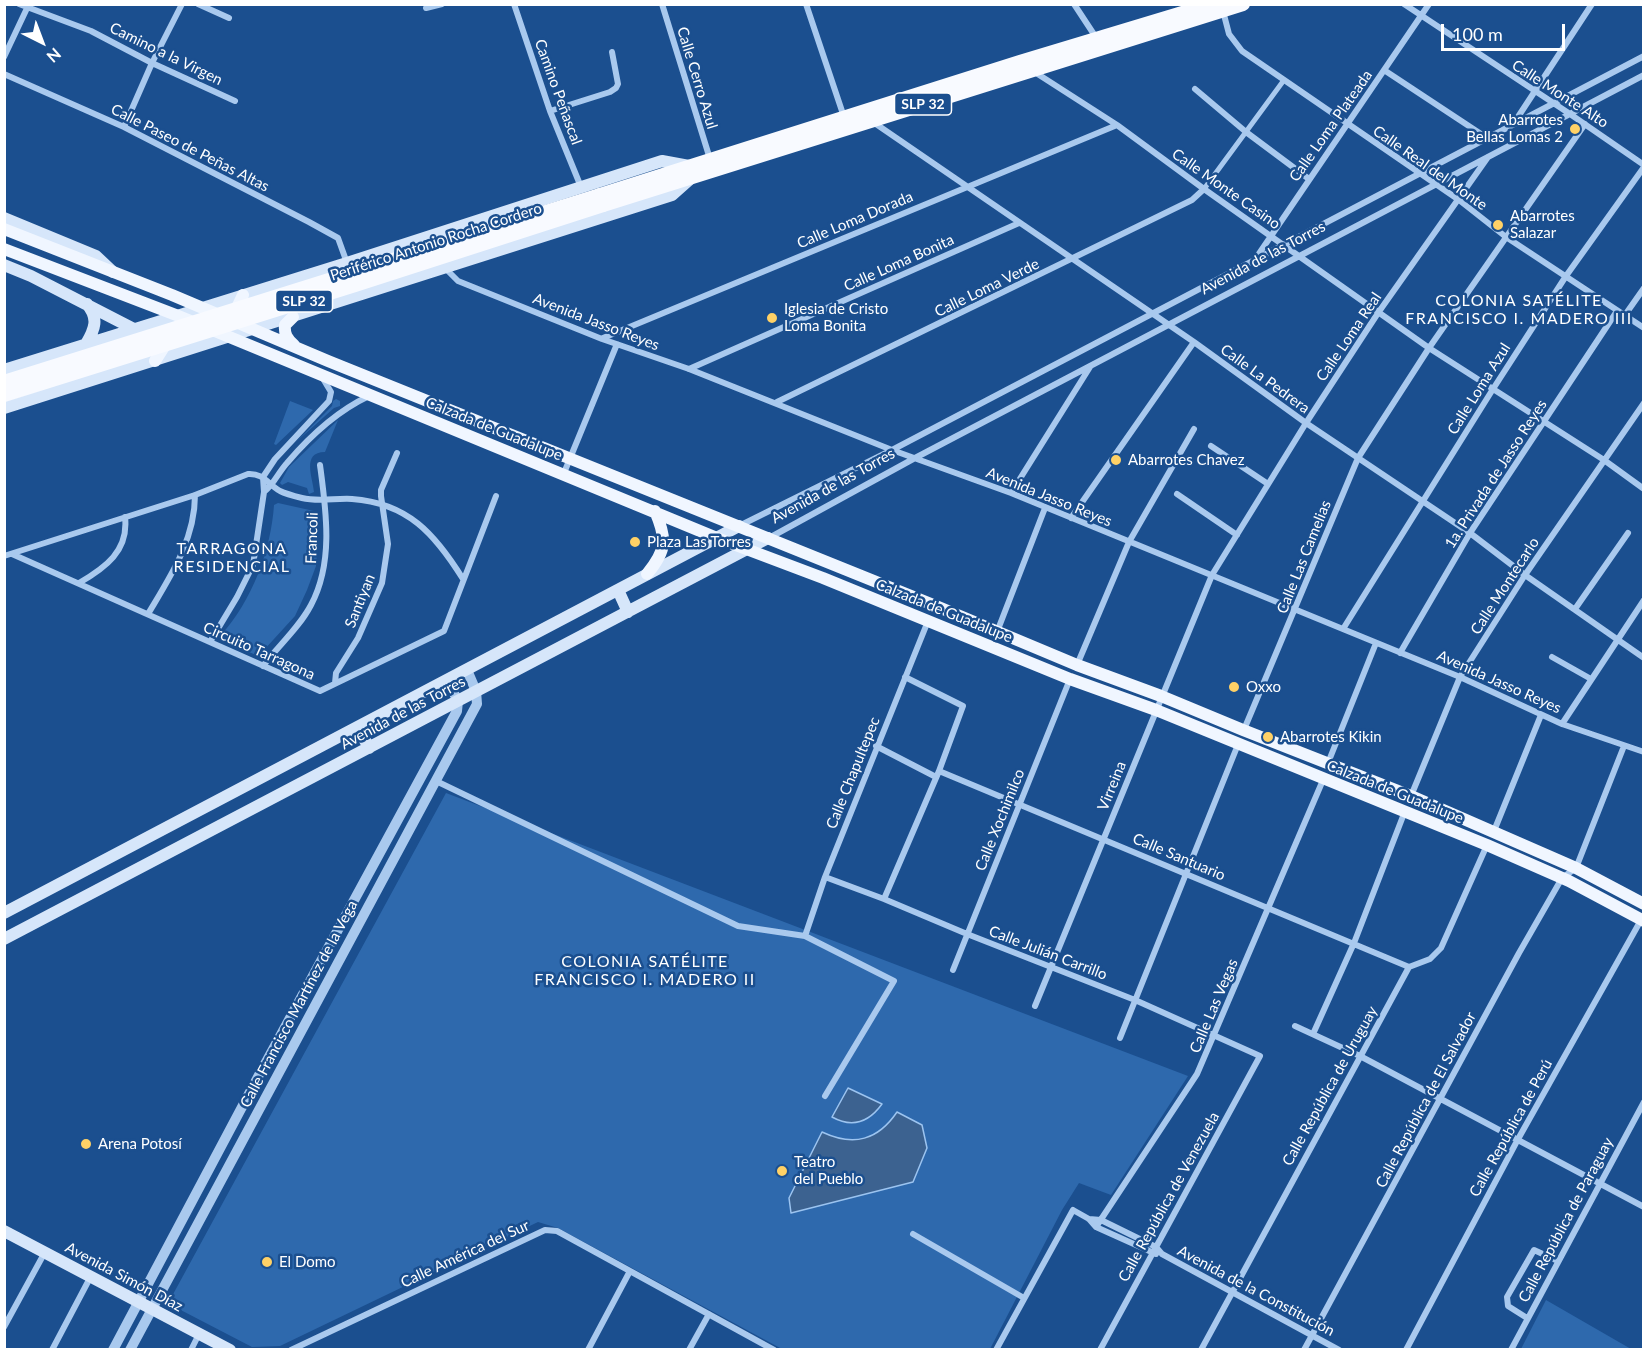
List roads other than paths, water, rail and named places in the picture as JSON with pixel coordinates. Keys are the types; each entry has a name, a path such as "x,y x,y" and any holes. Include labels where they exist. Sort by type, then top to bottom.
{"highway":[{"name":"SLP 32","path":"691,171 710,159 1097,39 1217,8 1243,4"},
{"name":"SLP 32","path":"602,200 691,171 1032,71 1217,8"},
{"name":"Periférico Antonio Rocha Cordero","path":"4,382 602,200"},
{"name":"Periférico Antonio Rocha Cordero","path":"4,395 355,285 602,200"}],"main road":[{"path":"4,370 347,263 662,161 691,171 672,195 4,408"},
{"path":"4,218 96,256 114,273"},
{"name":"Calzada de Guadalupe","path":"4,229 172,295 252,330 997,632 1411,796 1576,868 1644,904"},
{"name":"Calzada de Guadalupe","path":"4,249 176,315 717,538 823,578 1487,845 1562,878 1642,921"},
{"path":"4,265 86,303 134,329"},
{"path":"285,282 273,289 269,299 270,305 272,310 281,317 293,317"},
{"path":"155,361 167,342 176,315 172,295"},
{"path":"229,337 231,320 243,295"},
{"path":"86,303 93,310 96,322 86,344"},
{"path":"293,317 285,325 284,332 288,340 297,348"},
{"path":"106,338 120,338 129,352 126,363 114,374"},
{"path":"647,574 660,558 664,532 655,511"},
{"name":"Avenida de las Torres","path":"4,913 739,526"},
{"name":"Avenida de las Torres","path":"4,939 768,538"},
{"path":"823,578 829,564"},
{"path":"618,590 628,612"},
{"path":"358,727 369,748"},
{"name":"Avenida Simón Díaz","path":"4,1231 230,1350"}],"street":[{"name":"Camino a la Virgen","path":"19,4 90,31 152,63 235,101"},
{"path":"124,127 152,63 182,4"},
{"path":"198,4 229,18"},
{"path":"426,8 442,4"},
{"name":"Camino Peñascal","path":"514,4 550,111 581,188"},
{"name":"Calle Cerro Azul","path":"662,4 710,159"},
{"path":"806,4 844,117"},
{"path":"1074,4 1097,39"},
{"name":"Calle Monte Alto","path":"1404,4 1554,103 1644,166"},
{"name":"Calle Loma Plateada","path":"1254,261 1430,4"},
{"path":"1512,126 1592,4"},
{"path":"4,57 28,7"},
{"name":"Calle Real del Monte","path":"1217,8 1229,34 1242,51 1459,200 1506,237 1644,328"},
{"path":"550,111 610,92 616,88 618,84 612,52"},
{"name":"Avenida de las Torres","path":"739,526 892,450 1644,56"},
{"path":"1384,70 1487,138"},
{"name":"Calle Monte Casino","path":"1032,71 1117,125 1429,348 1604,460 1644,489"},
{"name":"Calle Paseo de Peñas Altas","path":"4,75 124,127 338,238 347,263"},
{"name":"Avenida de las Torres","path":"768,538 915,458 1644,75"},
{"path":"1204,189 1284,80"},
{"path":"1195,89 1246,132 1309,179"},
{"name":"Calle La Pedrera","path":"871,120 1019,224 1194,342 1306,423 1470,533 1525,575 1644,658"},
{"name":"Calle Las Camelias","path":"1120,1038 1244,730 1358,458 1429,348 1585,124"},
{"name":"Calle Loma Dorada","path":"602,339 1117,125"},
{"name":"Calle Loma Real","path":"1212,575 1306,423 1378,313 1488,157"},
{"name":"Calle Loma Azul","path":"1343,629 1566,276 1644,166"},
{"name":"Calle Loma Verde","path":"777,402 1073,260 1192,200 1204,189"},
{"name":"Calle Loma Bonita","path":"689,369 1019,224"},
{"name":"Avenida Jasso Reyes","path":"446,268 458,281 602,339 777,402 892,450 1011,493 1460,676 1562,724 1644,752"},
{"path":"1625,315 1644,288"},
{"name":"1a. Privada de Jasso Reyes","path":"1400,653 1470,533 1617,311"},
{"path":"1071,518 1194,342"},
{"path":"564,474 617,344"},
{"path":"1011,493 1091,366"},
{"path":"210,642 253,565 264,492 263,477 290,443 329,401 331,392 320,374"},
{"path":"264,492 272,486 280,471 336,415 371,395"},
{"name":"Calle Montecarlo","path":"1411,796 1460,676 1525,575 1644,403"},
{"path":"1077,664 1129,542 1194,429"},
{"path":"290,443 299,451"},
{"path":"1211,446 1268,484"},
{"name":"Santiyan","path":"335,683 334,677 358,638 382,584 388,544 381,490 397,453"},
{"path":"271,465 280,471"},
{"name":"Francoli","path":"263,666 302,619 319,585 326,544 325,499 320,465"},
{"path":"4,556 195,495 248,474 255,474 286,493 303,498 349,499 382,504 396,509 422,526 452,561 463,579"},
{"path":"1177,494 1237,535"},
{"path":"148,615 183,550 193,521 195,495"},
{"name":"Circuito Tarragona","path":"12,554 320,691 444,631 496,496"},
{"path":"997,632 1045,508"},
{"path":"79,583 95,574 116,555 127,530 125,518"},
{"path":"1575,609 1628,533"},
{"name":"Virreina","path":"1035,1006 1212,575"},
{"path":"1562,724 1644,600"},
{"name":"Calle Chapultepec","path":"805,936 825,877 928,620"},
{"path":"1328,764 1376,643"},
{"path":"1552,657 1591,679"},
{"path":"467,670 476,692"},
{"path":"884,899 963,706 905,677"},
{"name":"Calle Xochimilco","path":"953,970 1070,679"},
{"path":"447,680 458,701"},
{"name":"Calle Francisco Martínez de la Vega","path":"130,1350 477,704 476,692"},
{"name":"Calle Francisco Martínez de la Vega","path":"113,1350 424,774 457,711 458,701"},
{"path":"1494,831 1541,715"},
{"name":"Calle Santuario","path":"876,746 937,774 1018,804 1409,968"},
{"path":"1576,868 1624,746"},
{"path":"424,774 738,926 805,936 894,981 825,1096"},
{"name":"Calle Las Vegas","path":"1096,1227 1197,1074 1323,780"},
{"path":"1313,1034 1354,943 1405,812"},
{"path":"1409,968 1430,959 1441,948 1487,845"},
{"name":"Calle República de El Salvador","path":"1304,1350 1439,1098 1562,878 1576,868"},
{"name":"Calle Julián Carrillo","path":"825,877 1135,1000 1260,1056"},
{"name":"Calle República de Perú","path":"1406,1350 1517,1141 1642,921"},
{"name":"Calle República de Uruguay","path":"1201,1350 1409,968"},
{"path":"1295,1026 1360,1056 1644,1207"},
{"name":"Calle República de Venezuela","path":"1100,1350 1260,1056"},
{"name":"Calle República de Paraguay","path":"1511,1350 1644,1102"},
{"name":"Avenida de la Constitución","path":"1024,1298 1073,1210 1089,1219 1096,1227 1152,1254 1162,1254"},
{"name":"Avenida de la Constitución","path":"1089,1219 1101,1220 1156,1247 1162,1254 1339,1350"},
{"name":"Calle América del Sur","path":"291,1350 545,1230 557,1231 774,1350"},
{"path":"913,1234 1024,1298 996,1350"},
{"path":"1527,1318 1508,1306 1507,1297 1534,1250 1557,1261"},
{"path":"4,1327 45,1252"},
{"path":"588,1350 630,1271"},
{"path":"52,1350 91,1276"},
{"path":"690,1350 709,1314"},
{"path":"191,1350 199,1333"}],"place":[{"name":"Abarrotes Bellas Lomas 2","path":"1575,129"},
{"name":"Abarrotes Salazar","path":"1498,225"},
{"name":"Iglesia de Cristo Loma Bonita","path":"772,318"},
{"name":"Abarrotes Chavez","path":"1116,460"},
{"name":"Plaza Las Torres","path":"635,542"},
{"name":"Oxxo","path":"1234,687"},
{"name":"Abarrotes Kikin","path":"1268,737"},
{"name":"Arena Potosí","path":"86,1144"},
{"name":"Teatro del Pueblo","path":"782,1171"},
{"name":"El Domo","path":"267,1262"}],"district":[{"name":"COLONIA SATÉLITE FRANCISCO I. MADERO III","path":"1519,310"},
{"name":"TARRAGONA RESIDENCIAL","path":"232,558"},
{"name":"COLONIA SATÉLITE FRANCISCO I. MADERO II","path":"645,971"}]}
